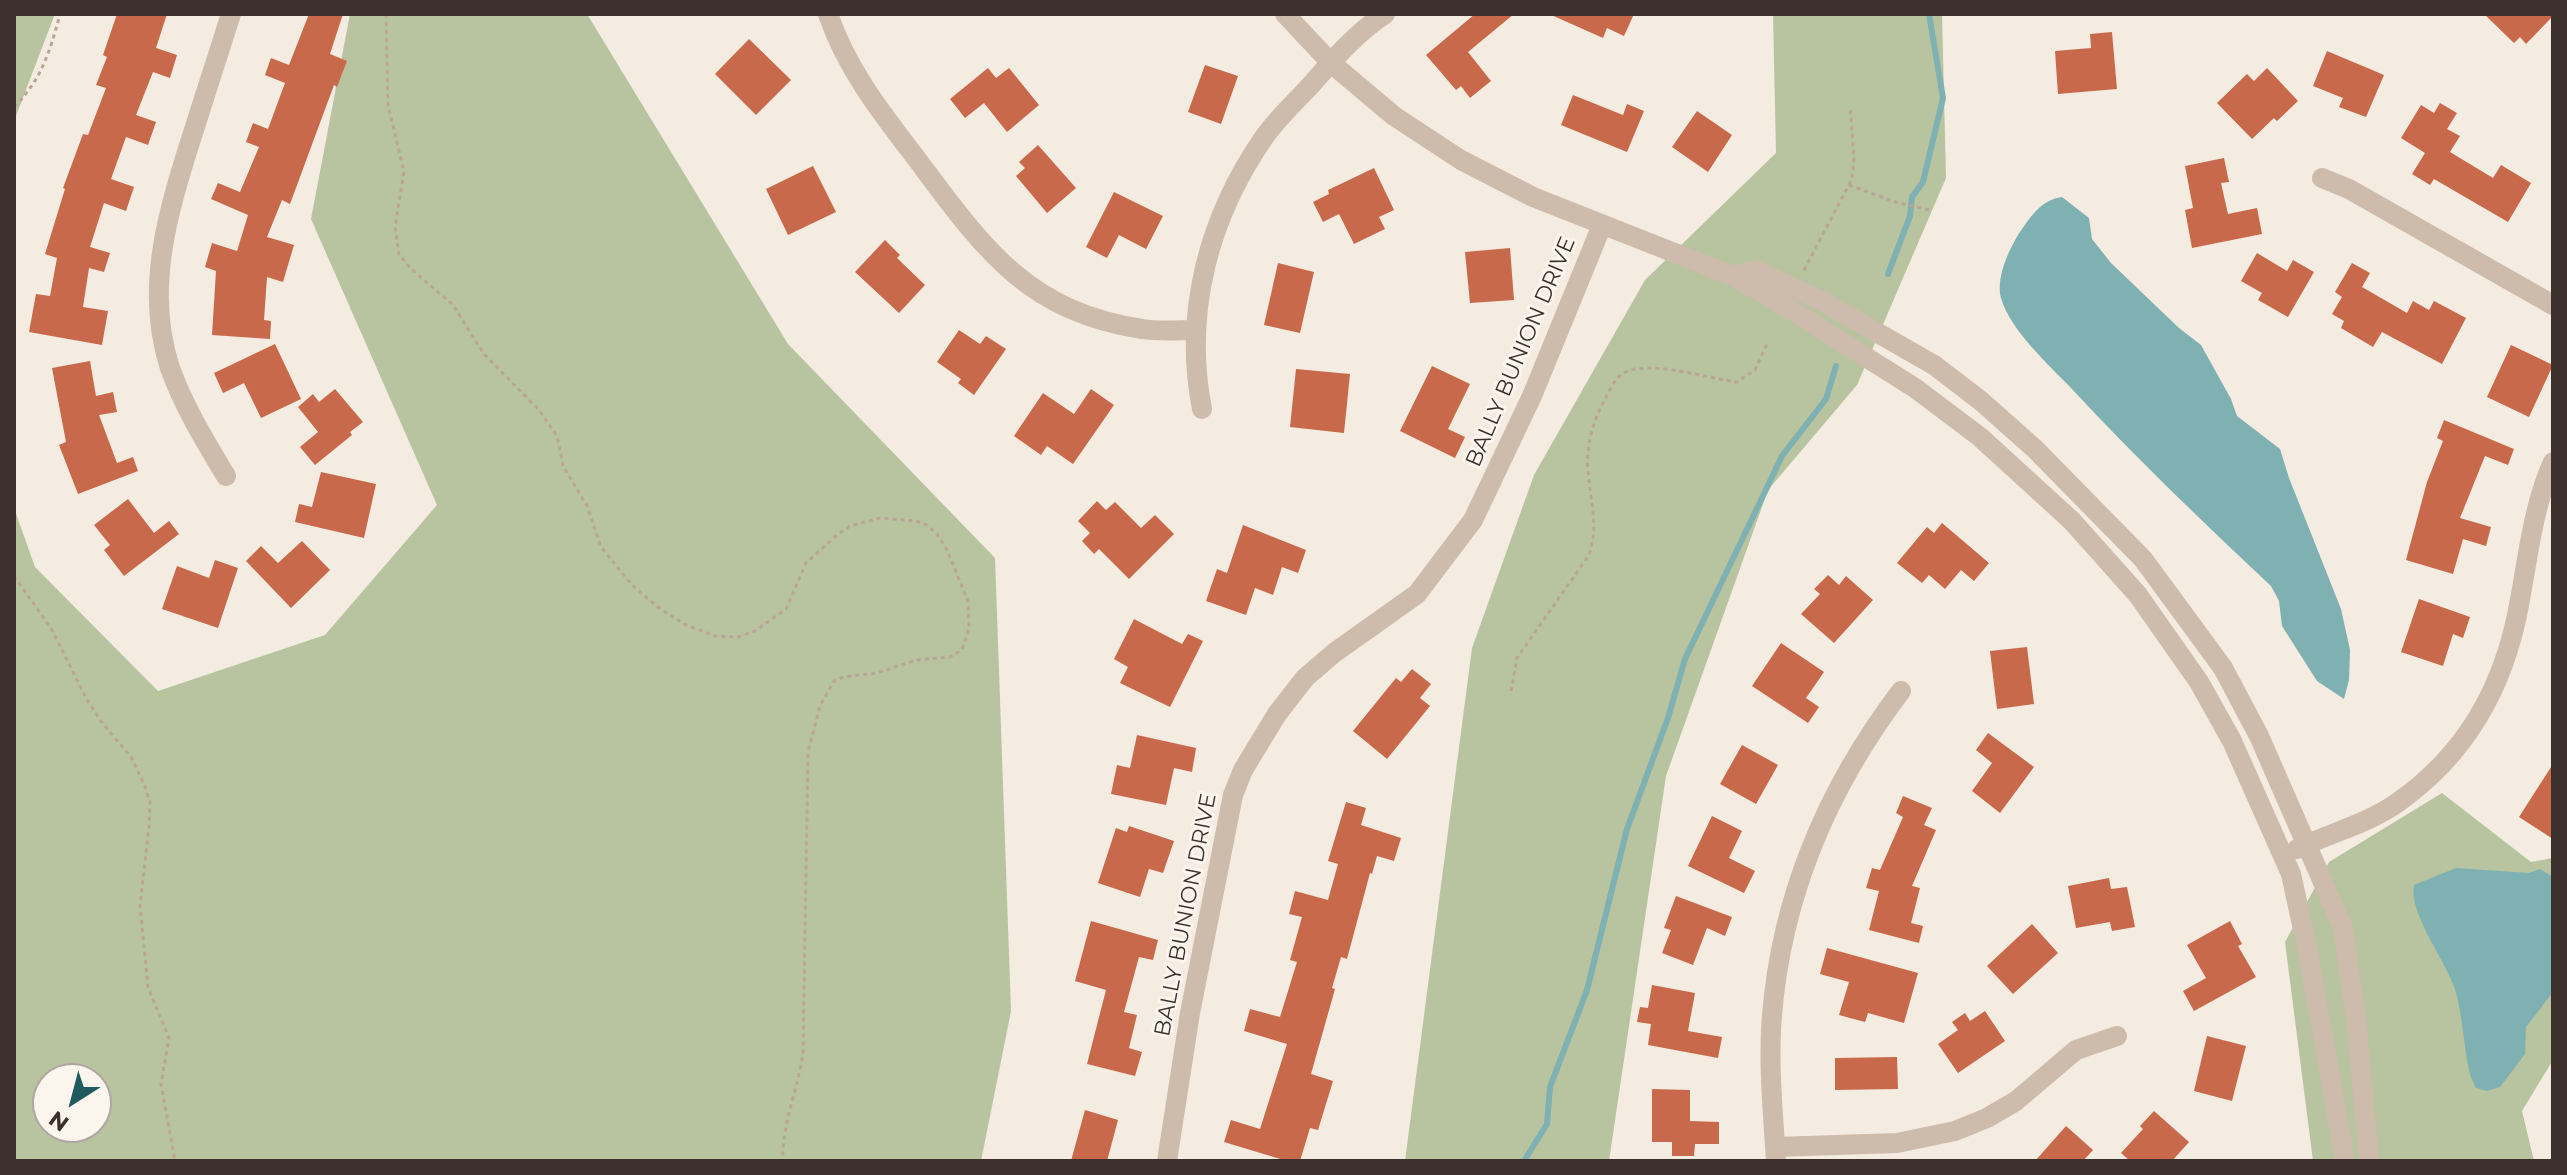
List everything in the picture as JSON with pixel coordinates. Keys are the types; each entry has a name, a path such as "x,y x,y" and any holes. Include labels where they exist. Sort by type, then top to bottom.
{"street":[{"path":"226,476 193,422 170,366 159,317 158,266 168,212 231,14"},
{"path":"828,14 835,36 864,89 974,235 1004,267 1046,297 1093,319 1144,330 1196,330"},
{"path":"1285,14 1331,63 1394,116 1461,160 1533,197 1733,276 1915,388 1980,437 2072,521 2138,595 2199,682 2232,741 2291,874 2345,1161"},
{"path":"1202,409 1196,377 1196,330 1207,258 1233,188 1267,134 1331,63 1385,14"},
{"path":"2322,178 2349,189 2553,305"},
{"name":"BALLY BUNION DRIVE","path":"1167,1161 1193,997 1233,795 1243,770 1277,714 1305,678 1334,653 1417,594 1473,520 1532,396 1602,225"},
{"path":"1733,276 1755,270 1820,300 1934,365 1981,401 2046,459 2143,559 2223,668 2259,736 2343,928 2356,1018 2369,1161"},
{"path":"2283,856 2345,831 2397,804 2441,767 2479,719 2498,683 2512,644 2538,507 2553,462"},
{"path":"1901,691 1876,725 1832,798 1808,850 1791,904 1778,960 1772,1016 1776,1154 1897,1143 1955,1131 1987,1118 2016,1101 2076,1050 2117,1036"}],"path":[{"path":"386,14 388,105 404,172 395,227 399,254 410,268 453,305 484,354 539,410 557,436 563,466 587,506 601,547 632,585 660,609 686,625 715,636 738,637 755,631 786,609 806,563 837,535 867,520 893,517 927,525 937,534 960,576 968,601 969,629 962,650 950,657 916,660 877,673 834,681 814,724 808,752 803,1054 787,1125 783,1161"},
{"path":"14,107 32,88 50,53 59,18"},
{"path":"1807,263 1849,185 1854,158 1850,106"},
{"path":"1849,185 1898,203 1930,210"},
{"path":"1511,691 1517,658 1573,579 1591,547 1595,522 1588,472 1590,441 1601,407 1615,382 1622,374 1653,369 1683,371 1737,382 1755,370 1767,344"},
{"path":"14,576 52,630 87,700 131,757 150,802 140,906 148,987 169,1038 161,1084 175,1161"}],"green space":[{"path":"14,14 55,14 14,121"},
{"path":"350,14 587,14 788,344 995,558 1011,1011 981,1161 14,1161 14,508 35,567 158,691 325,635 437,505 311,219"},
{"path":"1773,14 1942,14 1946,178 1857,385 1768,490 1666,776 1609,1161 1405,1161 1472,648 1534,475 1645,280 1776,153"},
{"path":"2442,793 2531,862 2553,858 2553,1060 2522,1111 2534,1161 2313,1161 2285,942 2329,862"}],"water":[{"path":"2062,197 2089,218 2092,239 2111,263 2201,345 2237,416 2280,449 2341,609 2350,650 2349,680 2344,699 2317,681 2282,626 2279,601 2271,586 2096,415 2031,346 2006,310 2000,282 2010,249 2036,211"},
{"path":"2456,868 2529,873 2540,869 2553,877 2553,992 2526,1027 2525,1054 2500,1087 2487,1091 2476,1088 2471,1077 2456,994 2421,920 2414,895 2414,885"}],"building":[{"path":"117,14 167,14 156,48 177,55 170,78 153,72 136,115 156,122 148,145 126,137 111,179 134,187 126,211 104,203 90,247 110,253 104,272 89,268 83,307 108,311 102,345 29,332 36,294 50,296 57,258 45,254 63,188 83,134 88,135 106,88 96,85 107,57 103,55"},
{"path":"309,14 343,14 330,54 347,61 337,87 334,85 290,204 282,200 267,237 294,245 283,282 267,277 264,320 271,321 270,339 212,335 216,271 205,267 212,243 237,251 248,215 211,199 218,183 240,192 259,147 246,142 253,123 268,129 285,83 265,75 271,58 289,65"},
{"path":"1475,14 1514,14 1468,52 1491,81 1470,98 1461,86 1456,90 1426,55"},
{"path":"1549,14 1634,14 1624,36 1607,28 1603,38"},
{"path":"2484,14 2553,16 2526,44 2520,37 2514,43"},
{"path":"2112,32 2117,89 2058,94 2055,51 2091,48 2090,34"},
{"path":"749,39 791,80 756,115 715,74"},
{"path":"2327,51 2384,75 2366,117 2339,107 2343,98 2313,86"},
{"path":"1205,65 1238,76 1221,124 1188,112"},
{"path":"988,68 996,78 1009,68 1039,105 1007,132 984,103 965,118 950,99"},
{"path":"2267,68 2298,101 2252,139 2217,103 2247,74 2254,81"},
{"path":"1573,95 1623,115 1627,104 1644,111 1627,152 1561,125"},
{"path":"2440,103 2457,113 2447,129 2460,136 2450,152 2493,178 2501,165 2531,183 2508,222 2434,179 2430,185 2412,174 2425,153 2401,138 2421,105 2434,113"},
{"path":"1697,111 1732,135 1708,172 1672,147"},
{"path":"1038,145 1076,188 1047,213 1016,176 1025,168 1019,162"},
{"path":"2224,158 2229,182 2221,183 2228,214 2257,208 2262,234 2192,248 2185,210 2193,208 2185,166"},
{"path":"813,166 836,212 788,235 766,189"},
{"path":"1374,168 1394,210 1379,217 1385,229 1354,244 1339,214 1323,222 1313,202 1329,194 1328,190"},
{"path":"1114,192 1163,216 1146,249 1119,235 1107,258 1086,247"},
{"path":"885,240 900,255 897,258 925,285 899,313 855,272"},
{"path":"1510,248 1514,300 1470,303 1465,252"},
{"path":"2257,253 2287,271 2293,260 2314,272 2288,317 2258,300 2262,293 2241,281"},
{"path":"1278,263 1314,272 1300,333 1264,325"},
{"path":"2352,263 2370,273 2362,287 2407,313 2413,301 2429,310 2434,301 2466,318 2442,364 2382,332 2373,347 2341,328 2344,321 2332,314 2342,297 2335,292"},
{"path":"959,330 980,344 986,336 1006,349 974,395 958,383 961,379 937,362"},
{"path":"275,344 301,399 261,418 244,383 223,393 214,373"},
{"path":"2511,345 2553,365 2529,417 2487,397"},
{"path":"90,361 96,396 113,392 117,412 99,415 117,463 133,457 138,471 78,494 59,445 66,442 52,368"},
{"path":"1432,366 1470,384 1448,429 1465,437 1455,458 1400,431"},
{"path":"1296,369 1350,374 1344,433 1290,427"},
{"path":"335,389 363,422 315,465 300,447 318,432 298,407 313,394 319,402"},
{"path":"1091,389 1114,405 1073,464 1047,446 1041,455 1014,436 1043,393 1074,414"},
{"path":"2444,420 2514,449 2508,465 2485,456 2460,518 2491,527 2486,546 2463,539 2453,574 2406,560 2427,482 2443,441 2437,438"},
{"path":"321,472 376,484 364,538 295,522 299,504 312,507"},
{"path":"128,499 154,533 169,521 179,534 124,576 104,550 110,545 94,525"},
{"path":"1097,501 1106,510 1115,502 1141,528 1155,515 1174,534 1129,579 1099,549 1094,554 1082,541 1090,533 1078,521"},
{"path":"1942,523 1989,563 1974,581 1961,570 1945,589 1929,575 1922,583 1897,563 1927,527 1934,533"},
{"path":"1243,525 1306,550 1298,573 1282,567 1273,595 1255,588 1246,615 1206,601 1217,569 1227,573"},
{"path":"302,541 330,570 291,608 246,561 261,546 278,563"},
{"path":"215,560 238,568 218,628 162,609 177,566 209,578"},
{"path":"1828,575 1839,585 1846,576 1873,600 1834,643 1801,614 1820,594 1814,589"},
{"path":"2419,599 2470,617 2463,638 2453,634 2443,666 2401,652"},
{"path":"1134,619 1182,644 1188,634 1203,641 1170,707 1120,683 1128,667 1114,659"},
{"path":"1781,643 1824,672 1806,698 1819,707 1808,723 1752,686"},
{"path":"2027,647 2034,704 1997,709 1990,651"},
{"path":"1412,669 1431,684 1420,698 1430,706 1387,759 1353,731 1396,678 1401,682"},
{"path":"1988,733 2034,767 2000,813 1972,791 1992,763 1976,750"},
{"path":"1137,735 1196,748 1192,772 1174,768 1166,805 1111,794 1117,765 1130,768"},
{"path":"1742,745 1778,765 1756,804 1720,784"},
{"path":"2553,764 2553,839 2519,817"},
{"path":"1903,796 1932,808 1924,825 1936,830 1912,886 1920,888 1911,923 1923,926 1919,943 1869,930 1879,891 1866,888 1872,868 1880,870 1903,817 1896,813"},
{"path":"1346,802 1366,808 1361,825 1401,838 1394,861 1377,856 1347,959 1341,957 1332,988 1335,989 1311,1074 1333,1081 1318,1130 1310,1128 1300,1161 1287,1161 1224,1142 1231,1120 1260,1129 1287,1044 1244,1031 1250,1009 1280,1017 1297,962 1290,960 1302,917 1289,914 1295,891 1328,900 1338,864 1328,861"},
{"path":"1712,816 1742,831 1729,858 1755,871 1744,893 1688,866"},
{"path":"1129,826 1174,841 1163,873 1149,869 1140,897 1098,883 1116,828 1127,832"},
{"path":"2109,878 2111,889 2127,887 2135,927 2112,931 2110,922 2076,928 2068,886"},
{"path":"1676,896 1732,917 1725,936 1707,928 1693,965 1662,953 1671,930 1664,928"},
{"path":"1091,921 1158,940 1153,960 1139,957 1124,1012 1137,1015 1129,1048 1142,1052 1135,1076 1087,1064 1106,990 1075,981"},
{"path":"2230,921 2242,944 2238,946 2256,977 2194,1011 2183,991 2206,978 2187,945"},
{"path":"2032,924 2058,953 2013,994 1987,966"},
{"path":"1827,948 1918,973 1904,1023 1868,1013 1865,1022 1839,1015 1849,982 1820,974"},
{"path":"1652,985 1695,993 1688,1031 1722,1037 1718,1058 1648,1045 1651,1024 1637,1022 1640,1007 1648,1008"},
{"path":"1985,1011 2005,1041 1958,1073 1938,1044 1958,1030 1952,1022 1965,1013 1970,1021"},
{"path":"2207,1036 2246,1046 2232,1101 2194,1091"},
{"path":"1897,1057 1898,1089 1835,1090 1835,1058"},
{"path":"1652,1089 1690,1090 1690,1121 1719,1122 1719,1144 1695,1144 1694,1156 1672,1156 1672,1142 1652,1142"},
{"path":"1085,1110 1118,1120 1107,1161 1071,1161"},
{"path":"2154,1111 2189,1142 2172,1161 2130,1161 2121,1153 2143,1129 2140,1126"},
{"path":"2066,1126 2093,1150 2083,1161 2035,1161"}],"waterway":[{"path":"1888,274 1910,216 1912,197 1923,182 1943,98 1929,14"},
{"path":"1524,1161 1547,1124 1550,1087 1587,990 1627,829 1668,718 1685,659 1782,456 1826,399 1836,366"}]}
